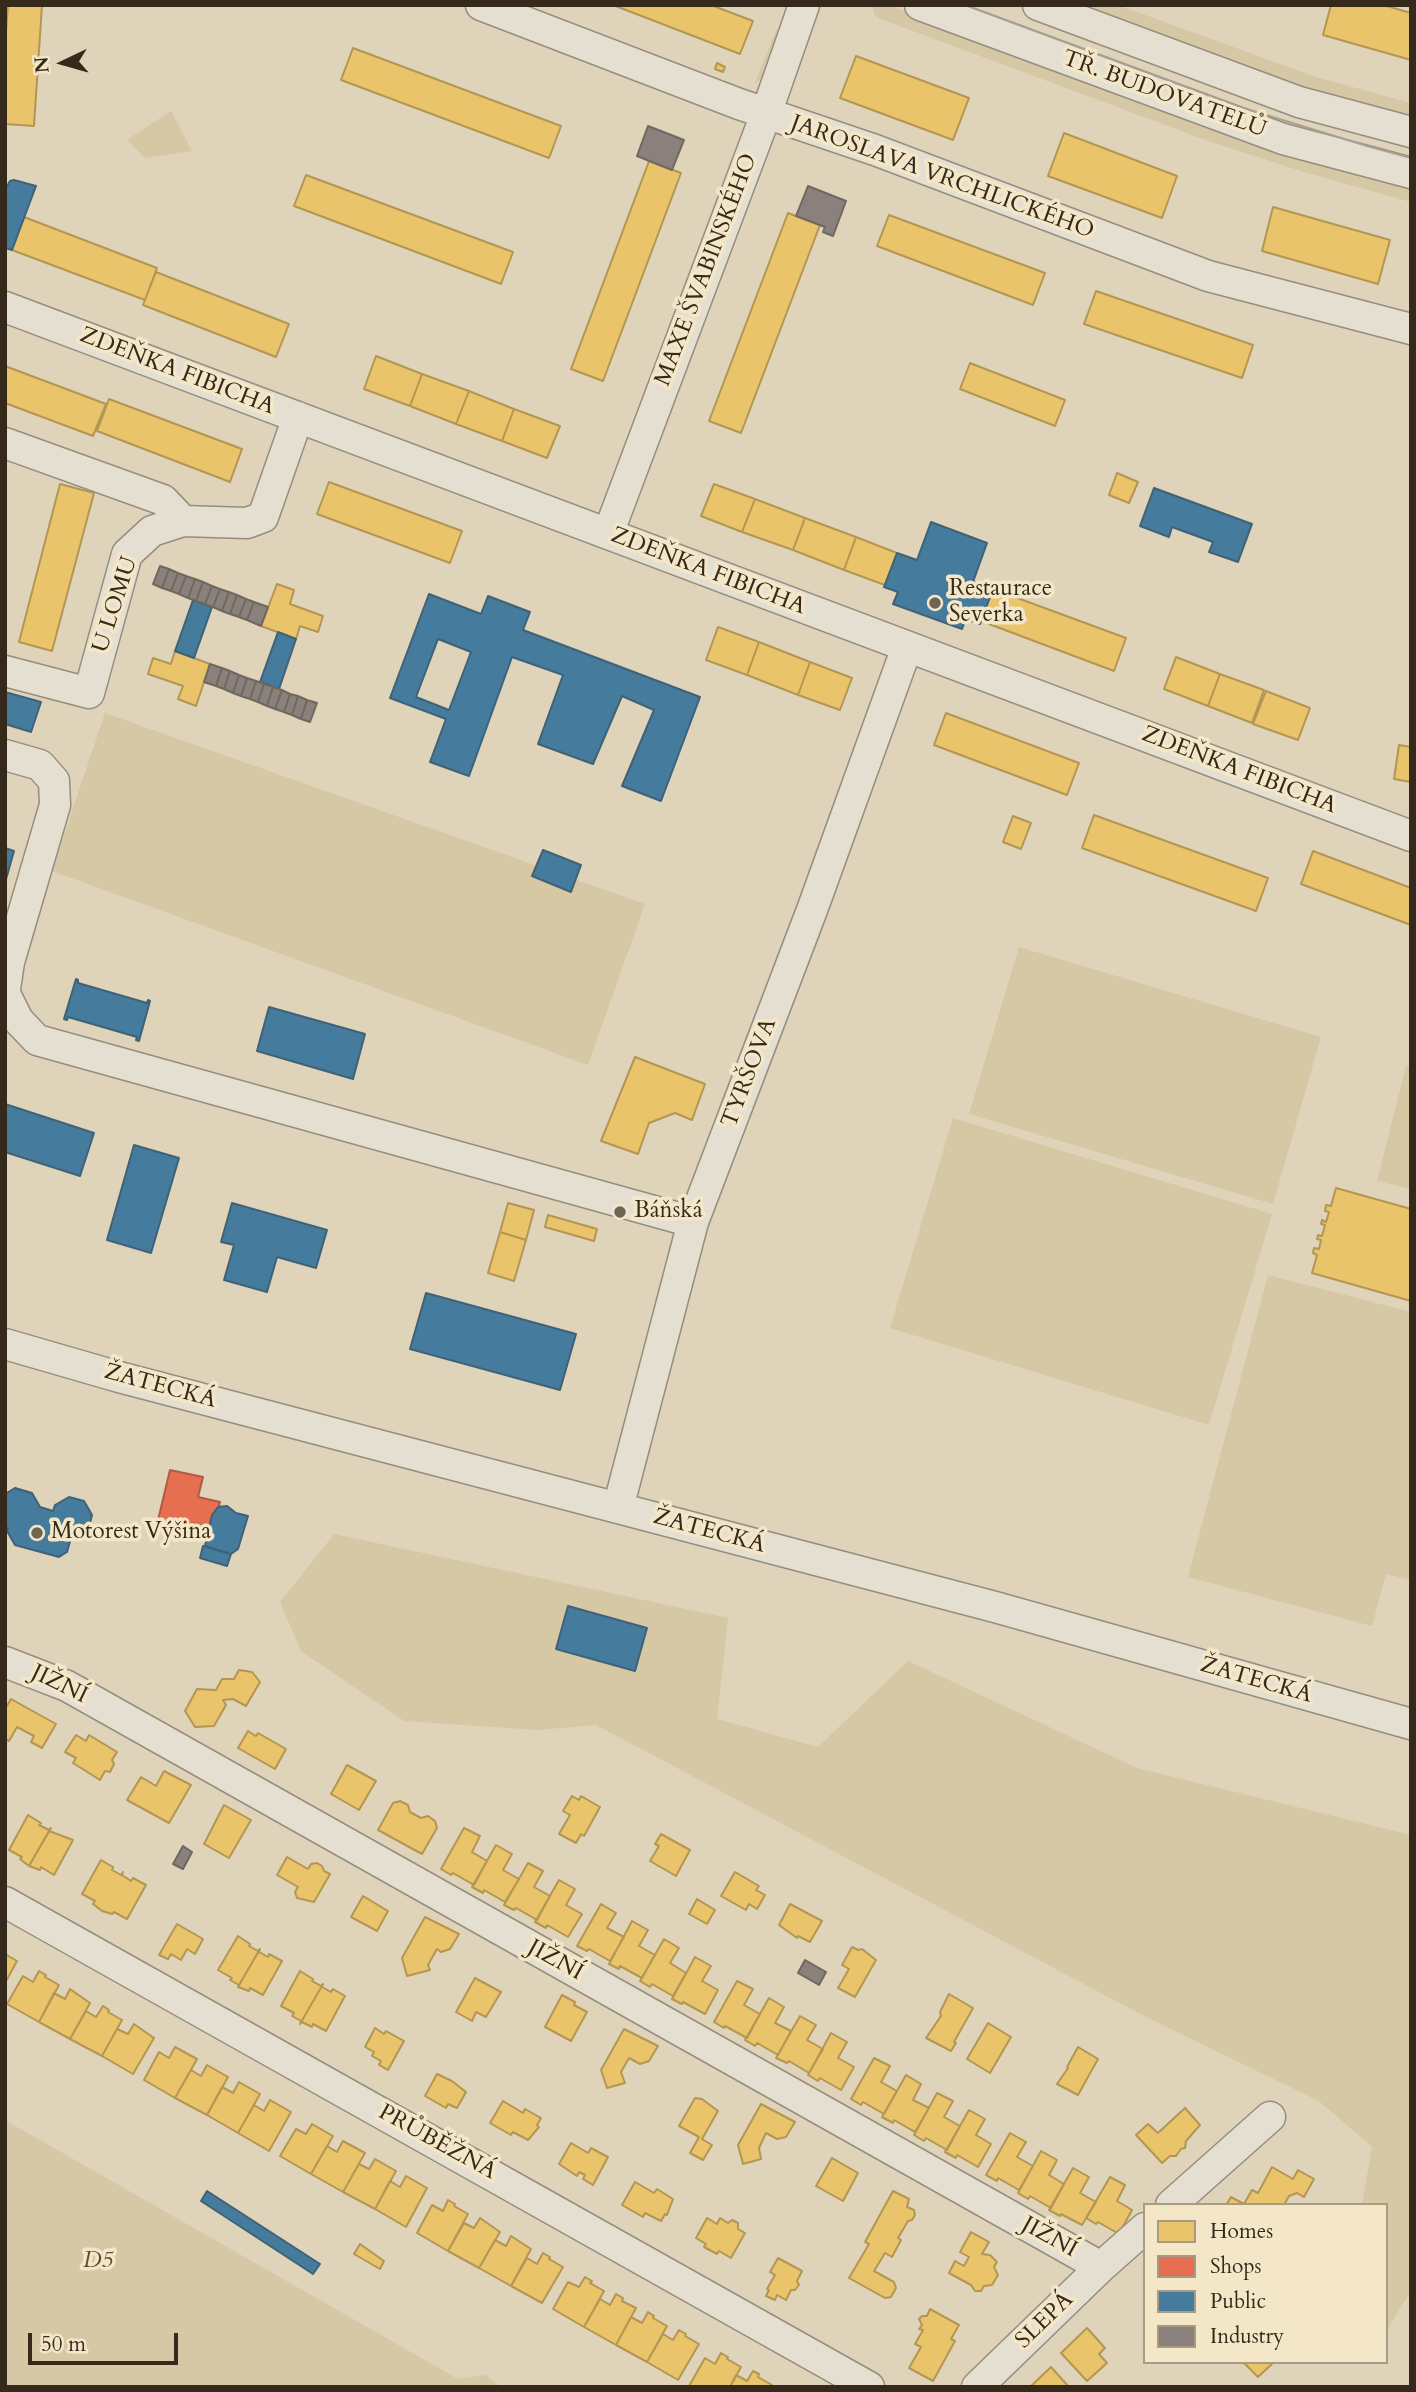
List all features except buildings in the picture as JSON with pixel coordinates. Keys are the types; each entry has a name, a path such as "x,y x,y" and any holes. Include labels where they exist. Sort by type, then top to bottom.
{"street":[{"name":"JAROSLAVA VRCHLICKÉHO","path":"481,5 766,114 875,150 1208,276 1411,329"},
{"name":"MAXE ŠVABINSKÉHO","path":"608,534 766,114 804,5"},
{"name":"TŘ. BUDOVATELŮ","path":"920,5 1283,139 1411,173"},
{"name":"TŘ. BUDOVATELŮ","path":"1038,5 1299,102 1411,132"},
{"name":"ZDEŇKA FIBICHA","path":"5,307 1411,836"},
{"name":"U LOMU","path":"5,671 89,692 127,554 152,531 183,521 247,523 263,517 298,417"},
{"path":"5,443 163,500 183,521"},
{"name":"TYRŠOVA","path":"618,1508 693,1222 812,910 907,647"},
{"path":"5,755 40,765 54,781 55,805 9,962 5,992 18,1020 37,1040 693,1222"},
{"name":"ŽATECKÁ","path":"5,1344 119,1377 995,1607 1411,1724"},
{"name":"JIŽNÍ","path":"5,1662 79,1693 1101,2267"},
{"name":"PRŮBĚŽNÁ","path":"5,1902 869,2387"},
{"path":"1173,2203 1270,2117"},
{"name":"SLEPÁ","path":"977,2387 1143,2230"}],"green space":[{"path":"873,5 888,5 1234,133 1411,186 1411,202 1307,173 1211,142 878,18 874,14"},
{"path":"1073,5 1118,5 1316,77 1411,103 1411,119 1313,92"},
{"path":"776,30 782,32 766,74 754,85"},
{"path":"171,111 192,151 145,158 127,140"},
{"path":"105,713 645,904 588,1065 52,871"},
{"path":"1019,947 1321,1037 1273,1204 969,1114"},
{"path":"1406,1066 1411,1068 1411,1189 1377,1181"},
{"path":"953,1118 1272,1214 1209,1425 890,1328"},
{"path":"1268,1275 1411,1312 1411,1580 1386,1574 1372,1626 1188,1577"},
{"path":"334,1534 728,1618 717,1719 818,1747 908,1661 1137,1768 1411,1835 1411,2291 1388,2328 1388,2203 1362,2203 1372,2147 1319,2101 1148,2018 596,1725 537,1730 404,1721 301,1651 280,1602"},
{"name":"D5","path":"5,2120 458,2379 485,2375 502,2387 5,2387"}],"tram line":[{"path":"965,5 1237,106 1411,158"}],"place":[{"name":"Restaurace Severka","path":"935,603"},
{"name":"Báňská","path":"620,1212"},
{"name":"Motorest Výšina","path":"37,1533"}]}
